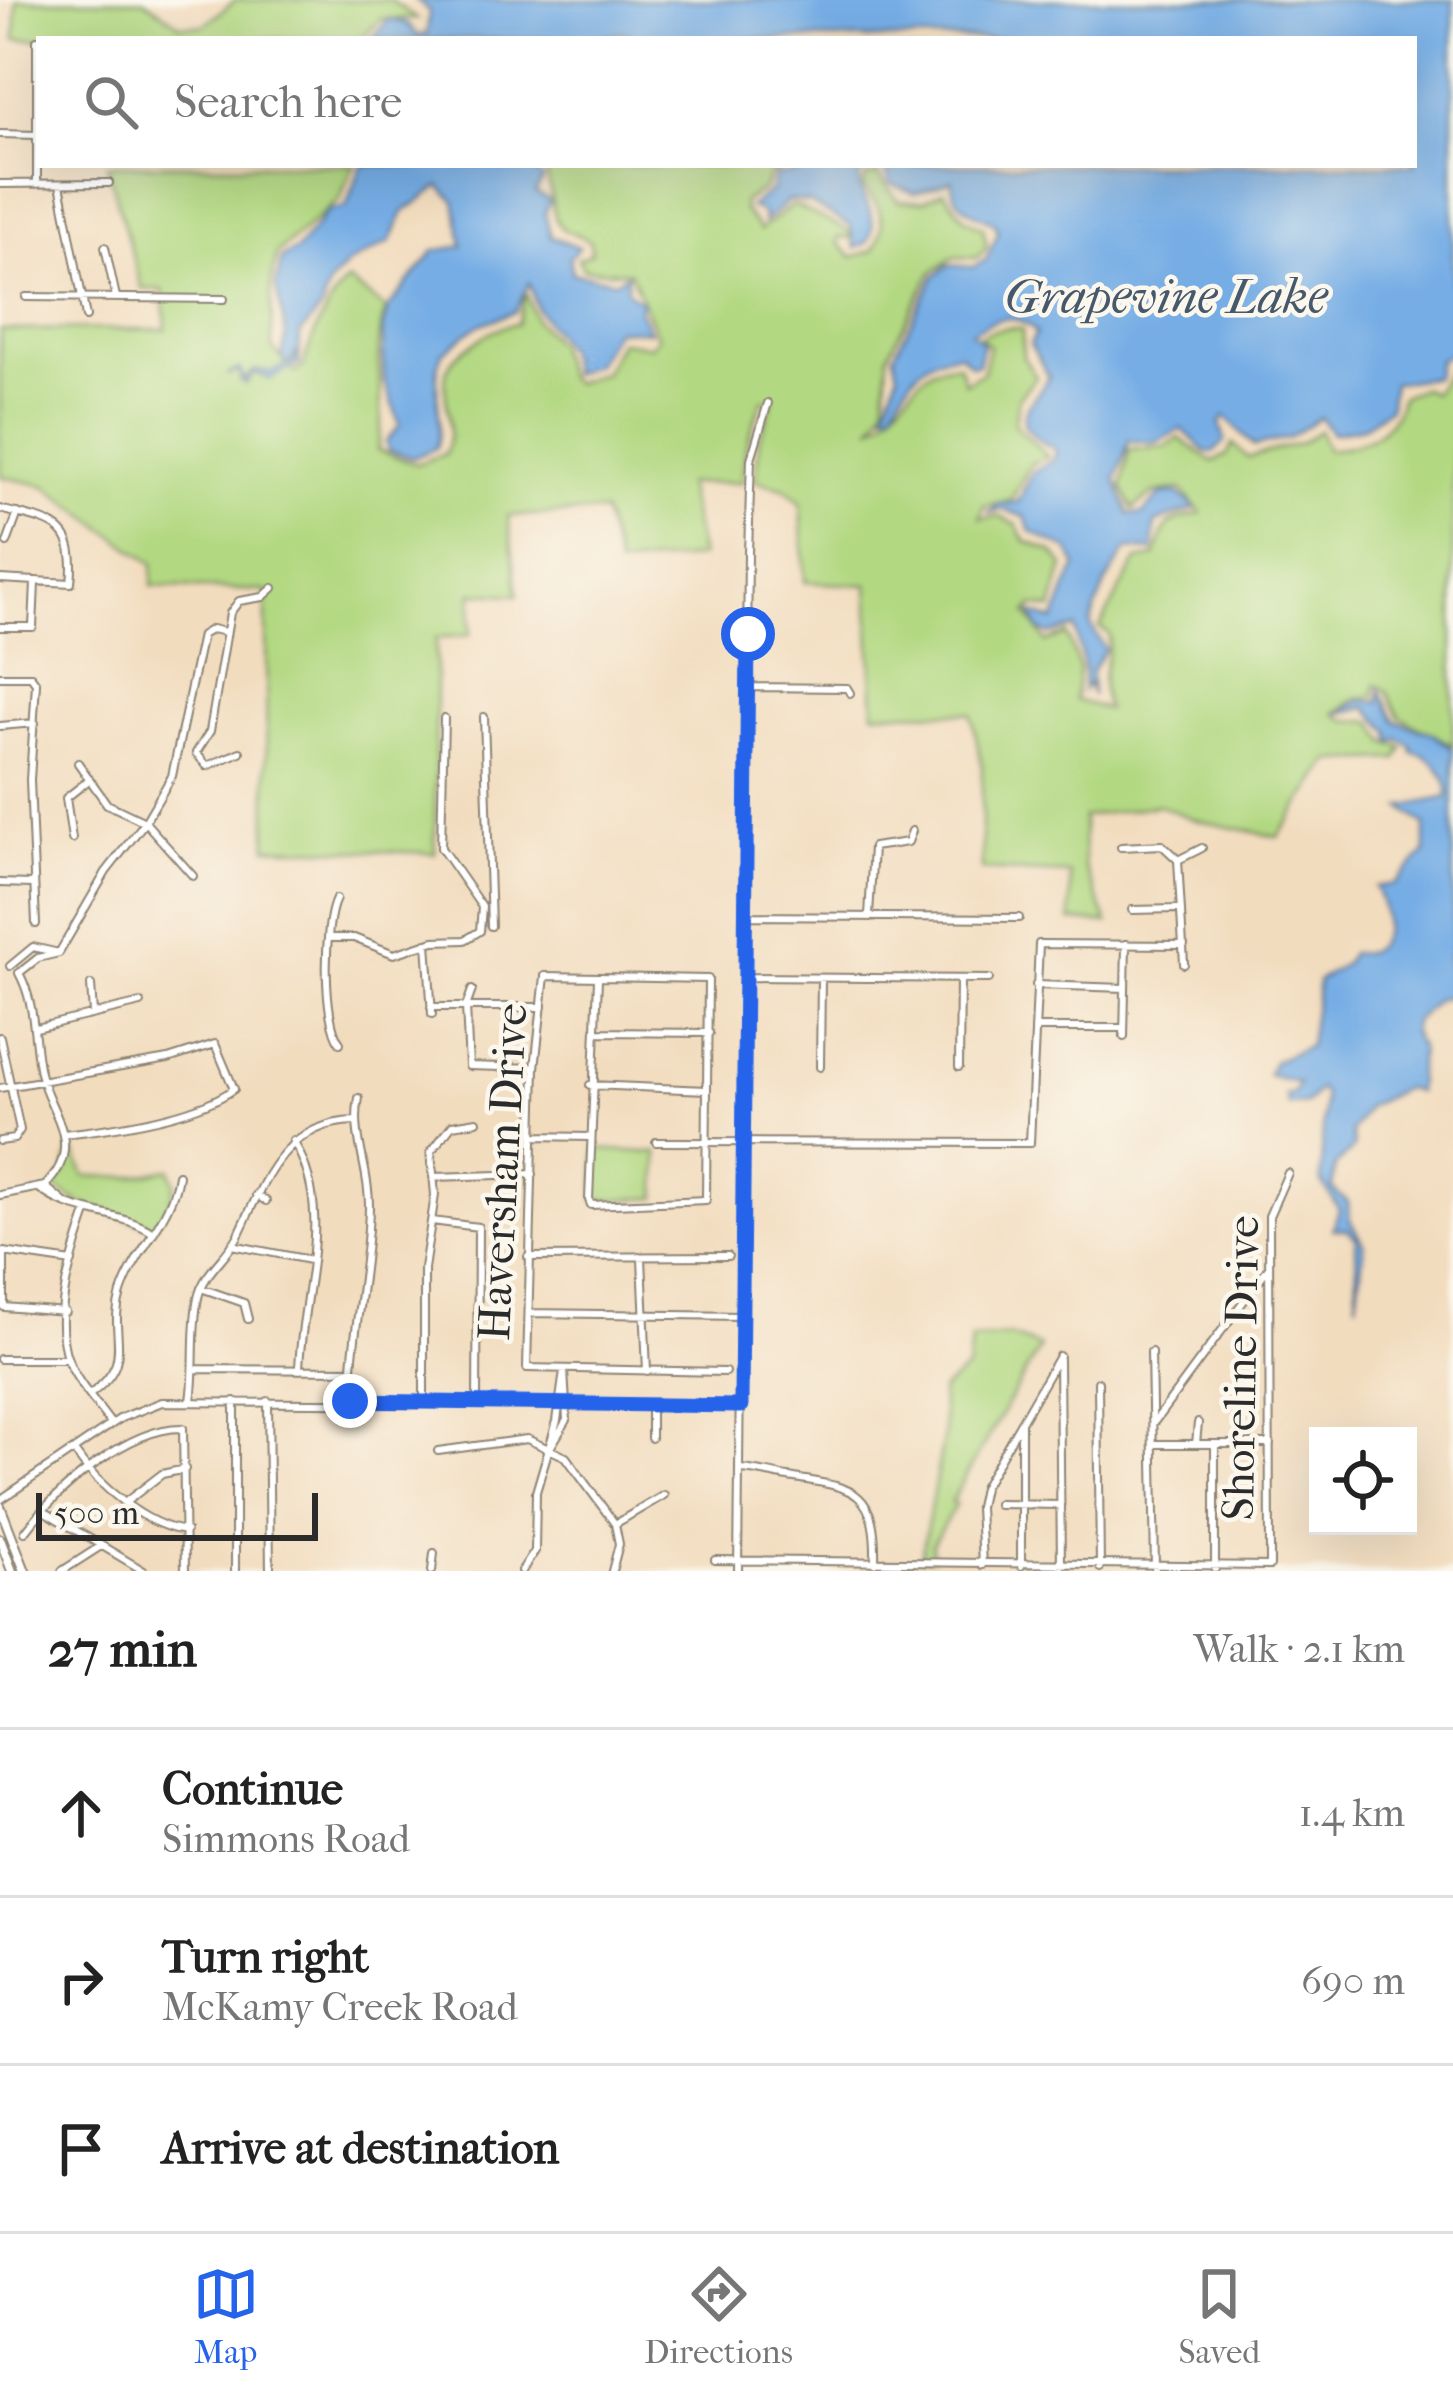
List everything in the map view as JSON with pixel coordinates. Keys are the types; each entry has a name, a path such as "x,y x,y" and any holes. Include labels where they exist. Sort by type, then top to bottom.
{"main road":[{"path":"0,1503 25,1571"},
{"path":"0,1539 12,1571"}],"street":[{"path":"0,134 36,135"},
{"path":"37,168 37,184"},
{"path":"0,184 109,183"},
{"path":"60,184 86,317"},
{"path":"105,247 116,297"},
{"path":"26,297 224,298"},
{"path":"738,1571 751,459 768,403"},
{"path":"0,509 42,517 69,539 71,584 0,579"},
{"path":"7,543 18,513"},
{"path":"0,627 33,627 35,584"},
{"path":"240,752 207,766 196,753 210,731 225,632 235,604 263,597 273,588"},
{"path":"19,973 34,960 59,953 106,872 145,823 176,766 202,634 225,632"},
{"path":"0,676 31,676 36,924"},
{"path":"748,687 847,688 850,693"},
{"path":"484,717 490,926"},
{"path":"328,938 354,938 394,954 427,943 465,940 483,923 482,907 441,848 444,718"},
{"path":"0,726 35,723"},
{"path":"78,763 107,804 145,823 193,876"},
{"path":"72,839 66,798 89,780"},
{"path":"868,917 873,847 908,842 912,832"},
{"path":"1121,847 1162,845 1178,860 1177,909 1184,964"},
{"path":"1178,860 1202,848"},
{"path":"0,884 34,884"},
{"path":"336,899 328,938 330,1030 340,1042"},
{"path":"1132,910 1177,909"},
{"path":"747,916 1018,919"},
{"path":"427,943 432,1010 542,1007"},
{"path":"656,1142 1034,1140 1039,944 1184,945"},
{"path":"1035,1028 1124,1033 1126,944"},
{"path":"10,966 29,950 59,953"},
{"path":"29,950 34,960"},
{"path":"0,964 19,973 36,1028 44,1083 61,1117 63,1134 60,1165 42,1188 0,1196"},
{"name":"Haversham Drive","path":"564,1371 528,1370 535,1068 545,976 598,979"},
{"path":"745,976 988,979"},
{"path":"820,1066 821,978"},
{"path":"598,979 708,979 706,1199 592,1204 590,1085 598,979"},
{"path":"959,1066 960,979"},
{"path":"1036,985 1125,988"},
{"path":"91,986 93,1014"},
{"path":"472,990 466,1007 469,1066 535,1068"},
{"path":"36,1028 140,1003"},
{"path":"597,1032 709,1033"},
{"path":"0,1039 4,1088 20,1135 0,1141"},
{"path":"4,1088 168,1059 215,1044 234,1089 172,1114 63,1134"},
{"path":"590,1085 708,1090"},
{"path":"350,1401 369,1215 368,1177 355,1121 359,1098"},
{"path":"195,1401 201,1288 293,1141 326,1124 355,1121"},
{"path":"424,1401 424,1269 432,1221 430,1152 458,1123 477,1121"},
{"path":"533,1136 590,1138"},
{"path":"293,1141 316,1195 299,1370"},
{"name":"Shoreline Drive","path":"1215,1569 1270,1566 1270,1210 1288,1173"},
{"path":"89,1395 107,1382 117,1364 120,1298 172,1202 178,1174"},
{"path":"433,1177 533,1174"},
{"path":"42,1188 65,1203 152,1232"},
{"path":"256,1195 266,1202"},
{"path":"88,1210 72,1262 65,1312 68,1359 111,1424"},
{"path":"432,1221 478,1227 477,1402"},
{"path":"232,1245 310,1260"},
{"path":"65,1312 17,1309 2,1303 2,1252 72,1262"},
{"path":"528,1257 728,1256"},
{"path":"642,1258 647,1371"},
{"path":"1152,1425 1270,1265"},
{"path":"201,1288 244,1303 248,1319"},
{"path":"528,1313 742,1316"},
{"path":"1150,1352 1154,1568"},
{"path":"982,1565 979,1504 1059,1356 1061,1567"},
{"path":"0,1359 68,1359"},
{"path":"195,1370 351,1370"},
{"path":"522,1571 535,1551 536,1492 564,1404 564,1371 725,1372"},
{"path":"1099,1382 1100,1568"},
{"path":"0,1503 111,1424 148,1406 195,1401 424,1401 741,1406"},
{"path":"235,1401 235,1571"},
{"path":"268,1401 270,1571"},
{"path":"651,1406 651,1438"},
{"path":"1021,1419 1021,1567"},
{"path":"1196,1444 1198,1423"},
{"path":"25,1532 42,1510 88,1472 145,1435 183,1428 185,1571"},
{"path":"438,1450 503,1438 526,1439 550,1448 577,1467 589,1494 615,1524 619,1544 612,1571"},
{"path":"1154,1444 1271,1444"},
{"path":"715,1560 1215,1569 1215,1444"},
{"path":"74,1450 100,1486 171,1529 186,1532"},
{"path":"127,1501 162,1474 185,1469"},
{"path":"740,1469 815,1478 852,1490 873,1520 875,1563"},
{"path":"615,1524 664,1496"},
{"path":"998,1504 1060,1505"},
{"path":"42,1510 140,1570"},
{"path":"62,1571 101,1546"},
{"path":"432,1571 434,1553"}],"green space":[{"path":"17,0 144,0 180,25 203,26 236,0 391,0 416,19 381,19 363,36 15,39"},
{"path":"108,168 353,168 340,199 277,253 271,284 272,348 295,373 304,366 321,320 348,281 386,309 379,345 377,450 416,464 445,454 449,424 445,383 453,359 490,332 517,324 526,293 535,320 556,344 566,378 574,383 604,373 620,341 651,346 658,337 630,272 584,269 578,259 591,253 590,242 559,224 542,168 785,168 769,175 764,189 744,201 743,209 760,230 793,205 849,231 850,238 839,237 838,243 852,257 873,251 881,233 879,209 863,188 866,177 878,174 898,201 924,201 944,191 964,218 983,228 987,247 977,258 954,257 931,273 888,355 885,406 873,426 933,370 959,365 965,383 983,372 989,346 980,336 1001,329 1022,330 1023,357 1036,377 1019,397 1014,424 1047,456 1031,464 1011,500 984,506 980,518 1000,517 1017,525 1025,541 1053,552 1064,566 1052,609 1033,606 1027,613 1046,642 1067,635 1079,668 1075,700 1107,710 1103,679 1109,634 1100,627 1137,560 1155,557 1172,522 1201,513 1181,489 1154,493 1133,509 1122,487 1129,450 1166,447 1179,438 1212,462 1227,455 1233,444 1248,458 1300,443 1319,431 1327,450 1352,446 1383,430 1401,397 1422,388 1433,393 1453,365 1453,745 1400,717 1386,690 1376,685 1374,696 1355,699 1335,713 1345,720 1373,722 1387,743 1403,747 1397,759 1330,761 1278,837 1196,820 1158,805 1083,817 1084,866 1108,923 1071,921 1070,874 982,870 982,764 971,713 874,712 868,585 805,582 801,502 784,488 756,481 759,439 773,402 762,400 746,446 742,482 686,484 701,557 618,566 603,512 508,516 518,595 473,593 470,635 436,638 435,853 267,847 266,591 152,586 153,564 46,486 0,476 0,330 166,329 163,290 142,289"},
{"path":"71,1143 85,1176 130,1177 170,1169 175,1184 170,1203 154,1227 79,1203 53,1187 65,1173"},
{"path":"596,1149 658,1153 657,1198 595,1200"},
{"path":"1009,1336 1040,1347 951,1502 956,1504 932,1544 932,1558 921,1558 944,1435 941,1391 968,1368 971,1340"}],"water":[{"name":"Grapevine Lake","path":"416,0 1453,0 1453,353 1439,360 1435,377 1393,383 1389,408 1363,427 1332,433 1320,417 1288,438 1254,446 1225,416 1220,423 1225,441 1214,452 1206,452 1182,429 1155,443 1129,441 1116,480 1129,514 1143,514 1161,494 1177,493 1196,508 1155,523 1153,551 1127,549 1105,584 1090,624 1105,649 1091,672 1092,696 1088,684 1083,690 1084,668 1075,628 1049,635 1038,629 1032,613 1054,621 1077,567 1068,549 1031,532 1025,517 1002,509 988,513 998,504 1018,502 1033,472 1055,458 1055,449 1038,439 1024,422 1028,406 1049,377 1030,344 1036,333 1013,319 980,327 971,332 983,343 978,364 971,365 960,354 936,358 910,380 893,410 885,411 898,373 894,355 934,277 948,265 973,267 986,260 998,233 995,223 960,202 952,180 915,193 890,183 886,168 1417,168 1417,36 630,36 623,32 609,36 375,36 389,19 408,24 417,35 427,34 429,11"},
{"path":"361,168 532,168 543,180 535,192 550,200 545,213 551,237 579,247 569,258 572,273 616,281 627,274 627,291 642,302 639,309 650,331 616,329 594,365 571,374 566,350 538,310 529,283 515,312 476,326 442,353 436,448 413,458 388,450 386,442 400,425 384,380 383,329 389,307 434,251 463,246 455,201 440,186 404,212 390,242 348,264 329,284 321,309 300,334 299,364 270,379 255,373 246,384 240,381 240,371 227,375 240,368 245,380 254,370 272,372 288,364 282,358 286,336 276,286 282,258 297,250 328,211 346,207"},
{"path":"802,168 868,168 859,175 873,224 866,244 855,248 851,226 810,203 789,200 764,222 763,213 750,207 771,191 774,176 798,173"},
{"path":"1380,690 1395,721 1432,733 1453,749 1453,947 1448,958 1453,995 1437,999 1414,1022 1412,1033 1420,1048 1417,1092 1404,1088 1367,1107 1351,1132 1354,1148 1335,1166 1332,1189 1348,1202 1350,1220 1364,1245 1357,1303 1356,1238 1347,1229 1333,1229 1339,1209 1321,1181 1324,1095 1319,1089 1306,1104 1288,1105 1286,1094 1293,1095 1299,1083 1268,1075 1274,1061 1309,1046 1318,981 1344,964 1350,953 1373,948 1380,941 1383,909 1375,887 1395,884 1425,853 1425,825 1402,807 1448,797 1439,768 1412,752 1411,745 1398,739 1392,743 1390,732 1367,707 1337,714 1361,700 1379,702"}],"route":[{"path":"350,1401 741,1406 748,634"}]}
